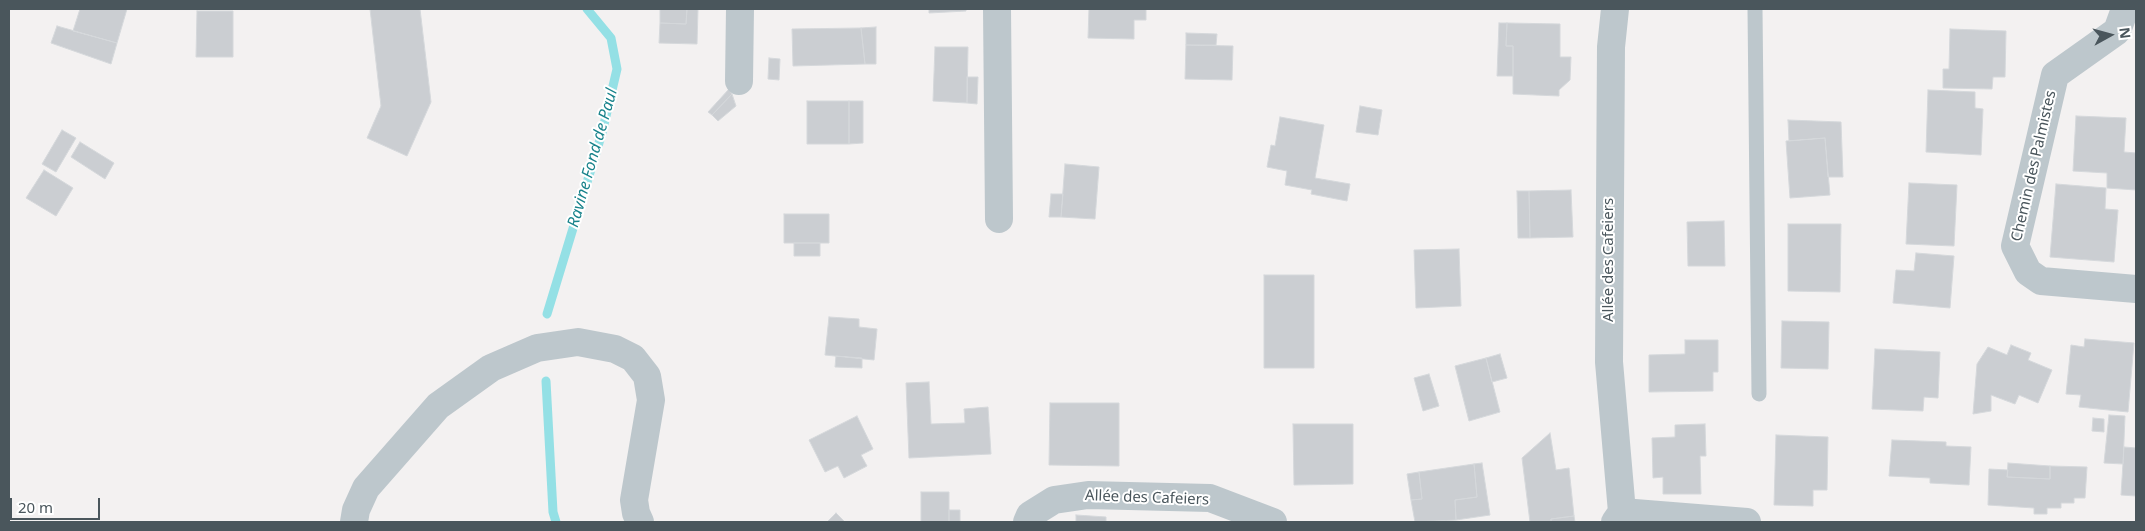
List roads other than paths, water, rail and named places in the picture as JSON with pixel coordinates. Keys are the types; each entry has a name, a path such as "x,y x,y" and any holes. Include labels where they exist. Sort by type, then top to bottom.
{"street":[{"path":"740,9 740,81"},
{"path":"997,9 999,219"},
{"name":"Allée des Cafeiers","path":"1615,9 1610,46 1609,362 1619,517 1746,522"},
{"name":"Chemin des Palmistes","path":"2126,9 2117,31 2055,75 2015,246 2028,272 2041,281 2123,290 2136,289"},
{"path":"354,522 356,510 366,488 438,406 490,368 537,348 578,342 615,349 633,358 647,376 651,400 634,500 640,522"},
{"name":"Allée des Cafeiers","path":"1027,522 1030,515 1054,500 1088,495 1210,498 1273,522"}],"lane":[{"path":"1755,9 1759,394"}],"waterway":[{"name":"Ravine Fond de Paul","path":"547,314 602,133 617,69 611,38 587,9"},
{"name":"Ravine Fond de Paul","path":"546,381 553,512 556,522"}]}
